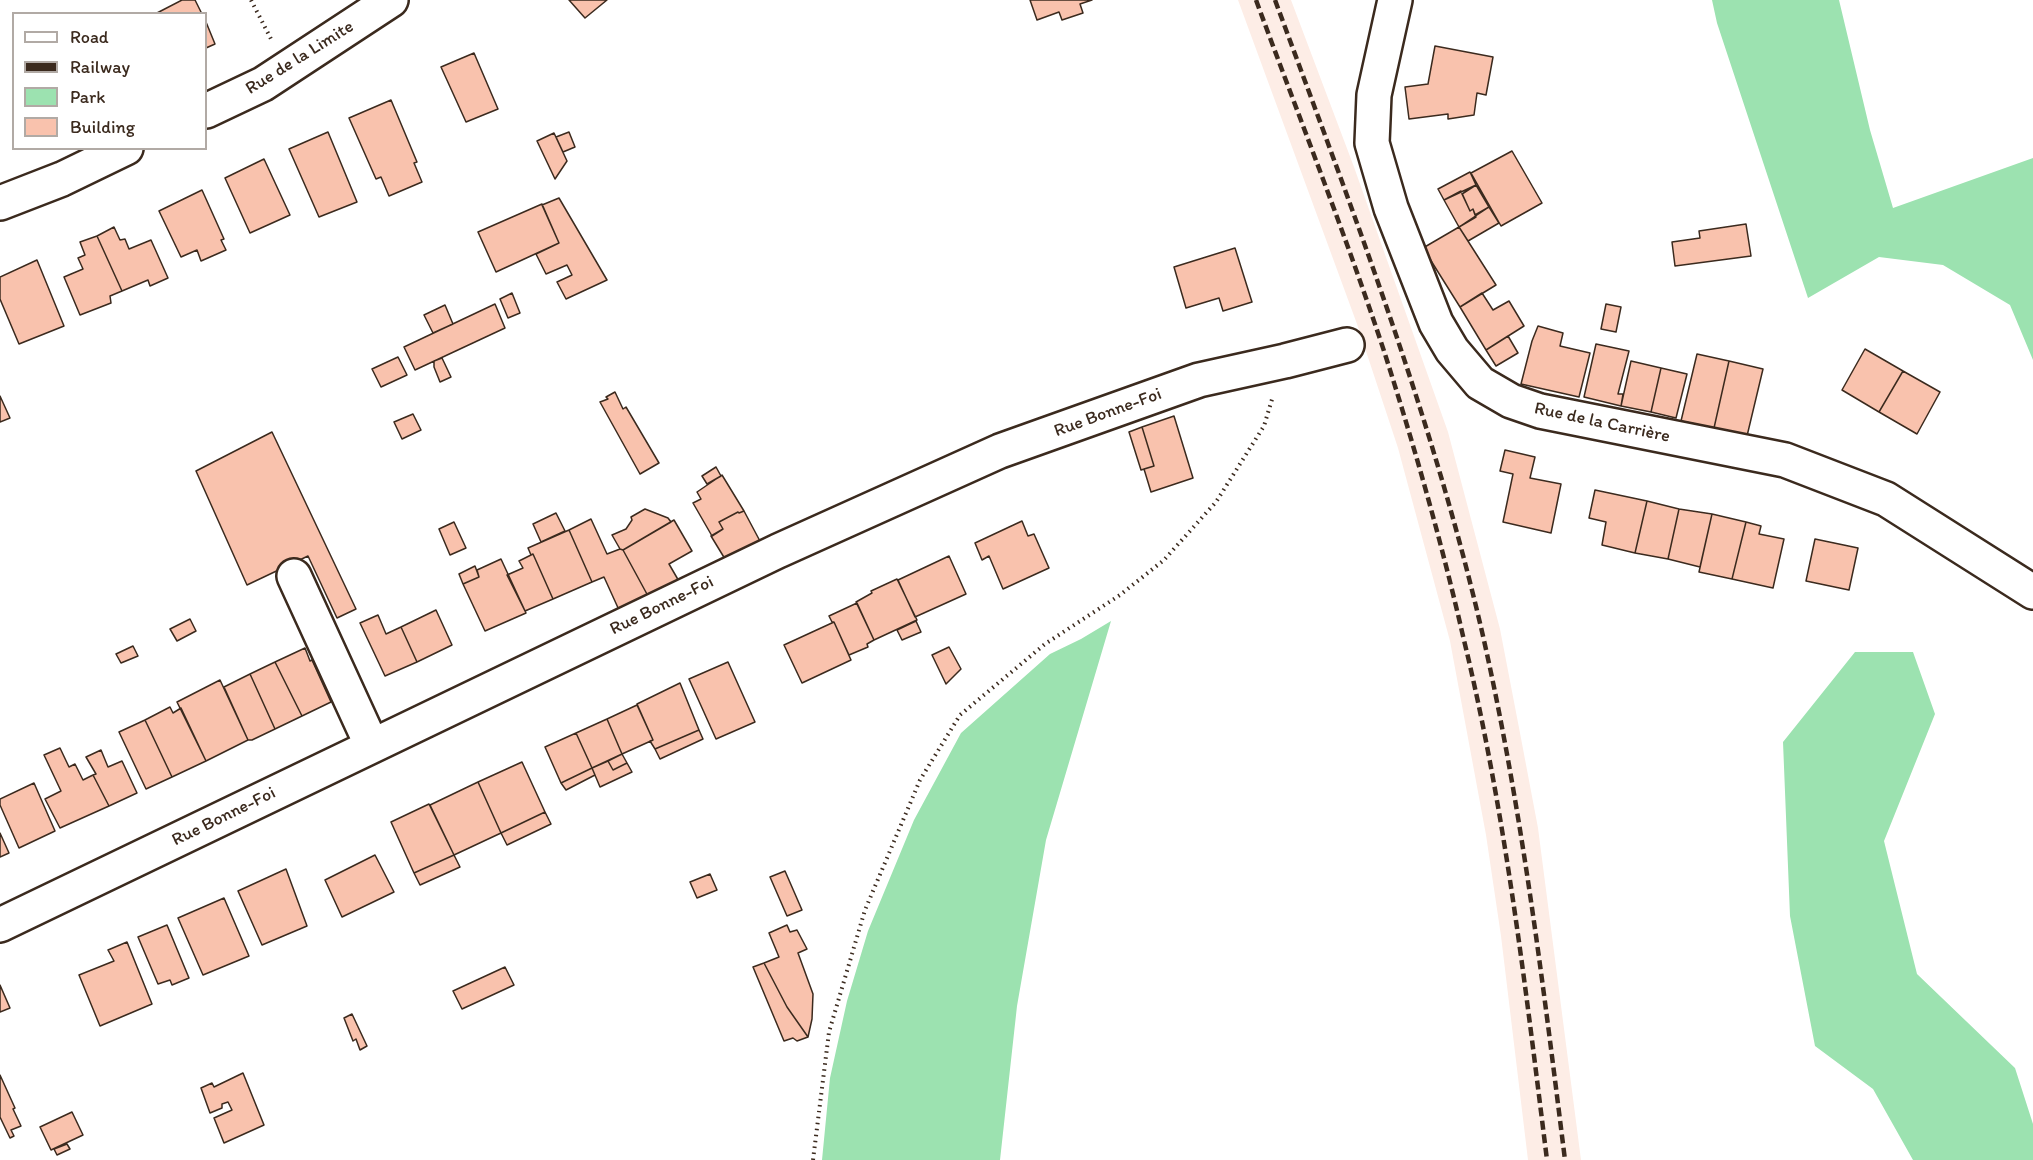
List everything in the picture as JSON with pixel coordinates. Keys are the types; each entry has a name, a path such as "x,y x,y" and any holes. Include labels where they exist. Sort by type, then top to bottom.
{"street":[{"name":"Rue de la Limite","path":"207,111 263,84 391,0"},
{"name":"Rue de la Carrière","path":"1395,0 1374,95 1372,143 1391,208 1436,323 1452,350 1480,383 1511,401 1540,411 1785,460 1886,499 2033,592"},
{"path":"0,203 62,179 122,150"},
{"name":"Rue Bonne-Foi","path":"0,925 778,551 1000,451 1199,380 1285,362 1347,345"},
{"path":"294,576 372,746"}],"path":[{"path":"251,0 287,69"},
{"path":"813,1160 829,1032 865,910 920,780 960,715 1045,644 1120,595 1164,560 1216,502 1264,426 1285,362"}],"shaded area":[{"path":"1238,0 1291,0 1354,167 1448,432 1500,629 1538,828 1581,1160 1528,1160 1501,936 1486,835 1450,641 1398,448 1357,324"}],"green space":[{"path":"1712,0 1839,0 1870,130 1893,208 2033,158 2033,360 2010,305 1943,265 1879,257 1808,298 1717,23"},
{"path":"1111,621 1046,840 1017,1006 1000,1160 822,1160 830,1078 847,1001 868,931 914,820 961,733 1050,654"},
{"path":"1855,652 1913,652 1935,714 1884,841 1917,974 2015,1068 2033,1124 2033,1160 1913,1160 1873,1089 1815,1046 1790,916 1783,742"}],"building":[{"path":"182,0 195,0 201,12 159,12"},
{"path":"569,0 607,0 585,18"},
{"path":"1030,0 1092,0 1080,4 1083,13 1062,20 1059,12 1037,20"},
{"path":"207,24 215,44 207,48"},
{"path":"1435,46 1493,57 1486,95 1477,93 1474,115 1448,119 1448,114 1409,119 1405,87 1428,84"},
{"path":"474,53 498,109 466,122 441,67"},
{"path":"391,100 417,162 414,163 422,182 389,196 381,177 376,179 349,118"},
{"path":"328,132 357,202 319,217 289,149"},
{"path":"569,132 575,147 563,152 556,137"},
{"path":"554,133 567,161 555,179 537,141"},
{"path":"1512,151 1542,203 1501,226 1471,173"},
{"path":"264,159 290,215 250,233 225,178"},
{"path":"1470,172 1476,185 1444,200 1438,189"},
{"path":"1476,185 1489,207 1475,215 1473,209 1470,211 1462,194"},
{"path":"202,190 224,239 221,240 226,250 201,261 197,250 181,257 159,211"},
{"path":"1461,191 1470,211 1473,209 1476,217 1459,227 1444,200"},
{"path":"559,198 607,280 566,299 557,282 572,275 567,265 546,274 536,254 559,243 542,205"},
{"path":"542,204 559,243 496,272 478,232"},
{"path":"1489,207 1499,223 1468,241 1459,227"},
{"path":"1746,224 1751,256 1675,266 1672,242 1700,238 1699,231"},
{"path":"114,227 120,240 125,239 129,249 151,240 168,278 150,286 148,280 122,291 97,236"},
{"path":"1459,227 1496,285 1460,307 1423,248"},
{"path":"97,236 122,291 110,296 111,303 80,315 64,277 83,269 78,258 85,255 80,242"},
{"path":"1235,248 1252,302 1223,311 1219,298 1186,308 1174,267"},
{"path":"37,260 64,326 19,344 0,299 0,277"},
{"path":"512,293 520,313 508,318 500,299"},
{"path":"1482,293 1493,310 1509,301 1524,326 1486,350 1460,307"},
{"path":"495,304 505,328 415,370 404,347"},
{"path":"1606,304 1621,307 1616,332 1601,329"},
{"path":"445,305 453,324 433,333 424,315"},
{"path":"1538,326 1563,333 1560,346 1590,353 1579,397 1521,384"},
{"path":"1508,336 1518,353 1496,366 1486,350"},
{"path":"1596,344 1629,351 1618,394 1623,394 1621,406 1584,397"},
{"path":"1865,349 1903,371 1879,412 1842,390"},
{"path":"1697,354 1729,361 1714,428 1681,421"},
{"path":"398,357 407,375 381,387 372,369"},
{"path":"442,358 451,377 440,382 434,361"},
{"path":"1631,361 1661,368 1651,412 1621,406"},
{"path":"1729,361 1763,369 1747,436 1714,428"},
{"path":"1661,368 1687,374 1676,418 1651,412"},
{"path":"1903,371 1940,392 1917,434 1879,412"},
{"path":"615,392 623,409 626,407 659,463 640,474 600,402 608,399 606,397"},
{"path":"0,396 10,418 0,422"},
{"path":"413,414 421,430 402,439 394,422"},
{"path":"1174,416 1193,478 1151,492 1144,469 1154,466 1142,427"},
{"path":"1142,427 1154,466 1141,470 1129,432"},
{"path":"272,432 356,609 337,618 308,556 247,585 196,471"},
{"path":"1505,450 1535,457 1530,478 1561,484 1551,533 1503,522 1513,474 1500,471"},
{"path":"716,467 721,476 707,484 702,476"},
{"path":"722,475 744,511 719,522 723,529 712,536 693,503 701,499 697,492"},
{"path":"1595,490 1647,501 1635,553 1602,545 1606,522 1589,518"},
{"path":"1647,501 1679,509 1668,559 1635,553"},
{"path":"645,509 668,518 671,522 623,550 620,549 612,535 626,529 632,520 631,517"},
{"path":"1679,509 1712,514 1700,567 1668,559"},
{"path":"744,511 761,543 725,559 711,536 723,529 719,522"},
{"path":"556,513 565,531 541,542 533,524"},
{"path":"1712,514 1746,522 1732,579 1699,572"},
{"path":"591,519 607,554 623,550 648,596 619,610 604,577 592,582 569,530"},
{"path":"674,520 692,551 669,564 680,583 648,596 623,550"},
{"path":"1022,521 1028,536 1034,534 1049,568 1003,589 989,556 982,560 975,543"},
{"path":"454,522 466,548 450,555 439,529"},
{"path":"1746,522 1761,526 1759,534 1784,539 1773,588 1732,579"},
{"path":"569,530 592,582 553,599 533,554 531,555 528,548"},
{"path":"1815,539 1858,548 1849,590 1806,581"},
{"path":"533,554 553,599 525,611 507,575 523,568 519,561"},
{"path":"949,556 966,594 915,617 898,580"},
{"path":"501,559 526,613 485,631 463,584 479,577 477,570"},
{"path":"475,566 479,577 463,584 459,574"},
{"path":"897,579 917,620 874,640 856,602 872,593 871,591"},
{"path":"857,603 874,640 867,644 868,647 849,655 829,616"},
{"path":"436,610 452,645 417,662 401,627"},
{"path":"378,615 386,634 401,627 417,662 385,676 360,623"},
{"path":"190,619 196,631 177,641 170,629"},
{"path":"916,621 921,632 902,640 897,630"},
{"path":"834,622 851,660 802,683 784,645"},
{"path":"133,646 138,656 121,663 116,654"},
{"path":"949,647 961,669 946,684 932,655"},
{"path":"305,648 331,702 302,716 275,662"},
{"path":"275,662 302,716 275,729 250,674"},
{"path":"728,662 755,722 716,739 689,679"},
{"path":"250,674 275,729 248,740 224,687"},
{"path":"220,680 248,740 206,761 177,702"},
{"path":"680,683 699,730 655,749 637,704"},
{"path":"637,705 653,740 622,754 607,719"},
{"path":"170,707 173,713 181,708 206,761 172,777 145,720"},
{"path":"607,719 622,754 592,768 576,733"},
{"path":"145,720 172,777 146,789 119,732"},
{"path":"699,730 703,739 660,759 655,749"},
{"path":"576,733 592,768 561,783 545,747"},
{"path":"60,748 69,767 75,764 83,780 93,775 109,806 60,828 45,799 61,791 44,755"},
{"path":"101,750 108,767 122,761 137,793 109,806 93,775 96,774 86,757"},
{"path":"622,754 627,763 613,770 608,761"},
{"path":"608,761 613,770 627,763 632,772 600,787 592,768"},
{"path":"522,762 545,812 501,833 478,782"},
{"path":"592,768 595,775 566,790 561,783"},
{"path":"478,782 501,833 454,855 430,805"},
{"path":"34,783 55,831 19,848 0,805 0,799"},
{"path":"429,804 454,855 414,873 391,822"},
{"path":"545,812 551,824 507,845 501,833"},
{"path":"0,833 9,853 0,857"},
{"path":"375,855 394,892 342,917 325,880"},
{"path":"454,855 460,867 420,885 414,873"},
{"path":"286,869 307,926 262,945 238,891"},
{"path":"785,871 802,910 787,916 770,877"},
{"path":"710,874 717,890 697,898 690,882"},
{"path":"224,898 249,956 203,975 178,918"},
{"path":"167,925 189,978 172,985 170,980 158,984 138,937"},
{"path":"787,925 790,932 797,930 807,949 798,953 813,994 812,1019 808,1037 787,1007 764,963 779,957 769,933"},
{"path":"127,942 152,1004 100,1026 79,975 114,961 108,950"},
{"path":"764,963 787,1007 808,1037 797,1041 793,1038 784,1041 753,967"},
{"path":"505,967 514,985 462,1009 453,991"},
{"path":"0,985 10,1008 0,1012"},
{"path":"352,1014 367,1046 360,1050 356,1039 353,1041 344,1018"},
{"path":"243,1073 264,1125 224,1143 214,1118 232,1110 228,1102 222,1104 222,1108 210,1113 201,1088 212,1083 214,1087"},
{"path":"0,1075 21,1126 11,1130 14,1136 10,1138 0,1117"},
{"path":"72,1112 83,1135 51,1150 40,1127"},
{"path":"67,1144 70,1149 57,1155 54,1149"}],"railway":[{"path":"1256,0 1338,219 1384,351 1446,564 1491,766 1522,962 1547,1160"},
{"path":"1275,0 1416,394 1463,555 1497,701 1520,831 1540,962 1565,1160"}]}
